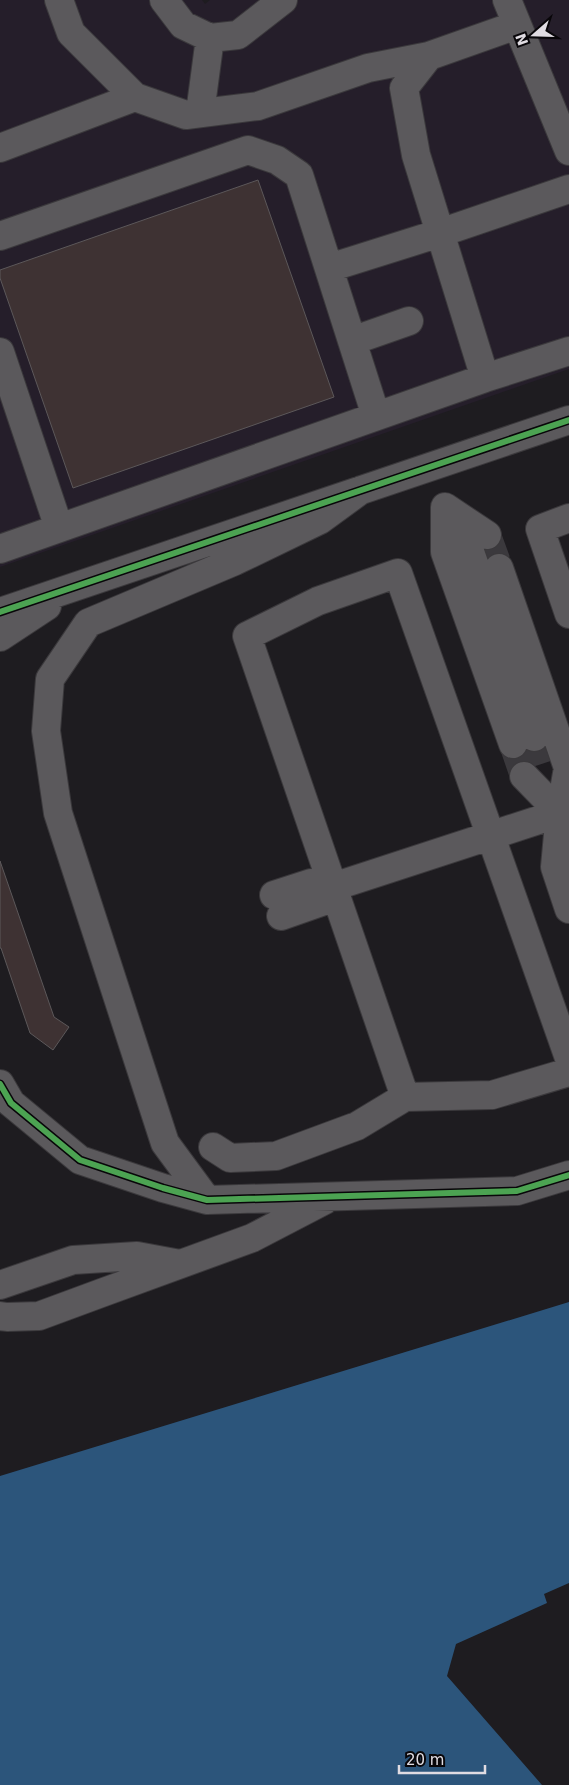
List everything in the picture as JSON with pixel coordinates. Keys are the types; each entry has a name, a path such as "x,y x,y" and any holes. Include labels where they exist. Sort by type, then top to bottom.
{"street":[{"path":"59,0 71,32 135,97 186,115 258,106 368,68 430,56 517,25"},
{"path":"164,0 183,25 210,38 238,36 283,0"},
{"path":"507,0 569,151"},
{"path":"200,113 210,38"},
{"path":"430,56 404,88 416,155 485,378"},
{"path":"0,148 135,97"},
{"path":"0,236 248,150 277,160 299,176 376,416"},
{"path":"329,268 569,189"},
{"path":"352,341 409,321"},
{"path":"0,549 569,350"},
{"path":"0,352 59,528"},
{"path":"0,612 569,420"},
{"path":"431,467 446,516 445,552 523,740"},
{"path":"208,1200 165,1142 58,813 46,731 50,679 88,623 235,560 312,524 361,490"},
{"path":"446,516 487,535"},
{"path":"569,518 540,529 569,614"},
{"path":"499,568 568,768 566,821 555,867 569,909"},
{"path":"405,1097 247,636 318,601 398,573 569,1058"},
{"path":"0,637 78,586"},
{"path":"534,772 566,821"},
{"path":"277,905 312,882 333,887 492,836 566,821"},
{"path":"213,1147 230,1158 276,1156 357,1126 405,1097 492,1095 569,1072"},
{"path":"0,1084 11,1103 80,1160 163,1188 208,1200 517,1191 569,1175"},
{"path":"0,1316 39,1316 252,1238 330,1196"},
{"path":"0,1285 73,1260 138,1256 180,1264"}],"shaded area":[{"path":"0,0 202,0 205,4 210,0 569,0 569,369 0,567"}],"water":[{"path":"569,1302 569,1583 544,1594 547,1603 456,1644 447,1676 542,1785 0,1785 0,1476"}],"building":[{"path":"258,180 334,397 73,488 0,278 0,270"},
{"path":"0,861 54,1017 69,1027 53,1050 30,1033 0,948"}],"tunnel":[{"path":"487,535 499,568"},
{"path":"534,737 544,768"},
{"path":"513,744 524,776"}],"cycle path":[{"path":"0,612 569,420"},
{"path":"0,1084 11,1103 80,1160 163,1188 207,1200 517,1191 569,1175"}]}
